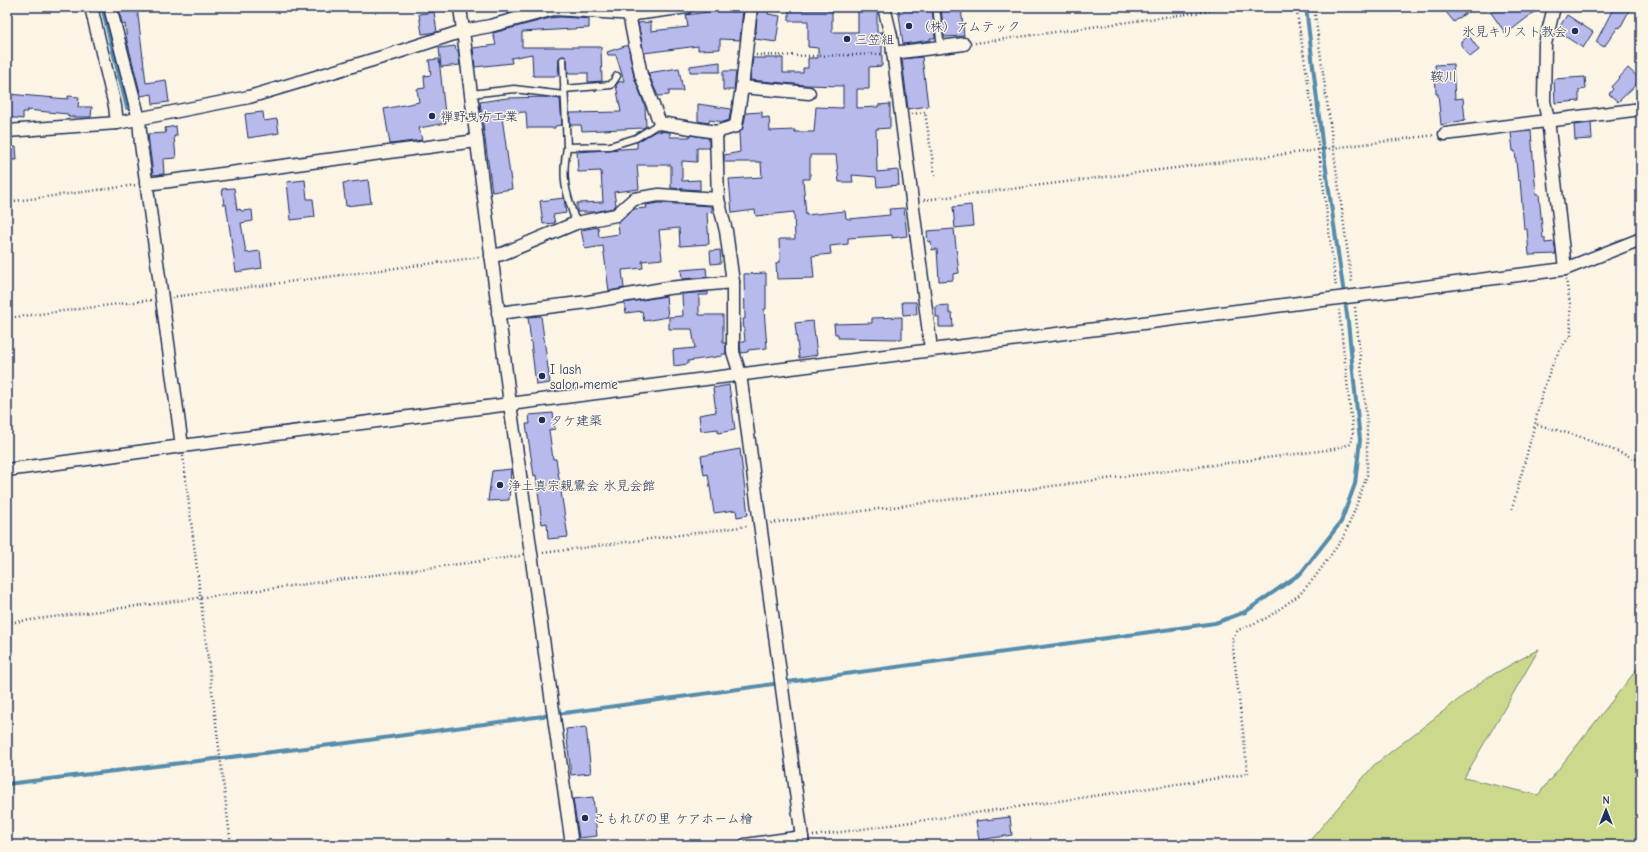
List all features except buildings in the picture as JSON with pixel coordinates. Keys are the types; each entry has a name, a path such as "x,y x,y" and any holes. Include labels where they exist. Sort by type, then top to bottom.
{"street":[{"path":"91,7 115,106 117,123"},
{"path":"110,7 139,120 146,184 182,446"},
{"path":"460,7 510,404 552,714 572,845"},
{"path":"7,131 139,120 249,97 463,31 490,26 554,9 629,14 687,7"},
{"path":"629,14 641,75 660,123 716,132 736,126 751,7"},
{"path":"884,7 891,36 930,349"},
{"path":"1554,7 1544,44 1544,101 1548,120 1565,269"},
{"path":"893,53 964,44"},
{"path":"742,87 809,93"},
{"path":"1445,134 1641,109"},
{"path":"716,132 718,199 726,231 733,282 733,352 740,374 759,525 803,841 745,845"},
{"path":"146,184 277,167 359,154 477,141"},
{"path":"491,256 502,254 576,223 616,215 634,199 659,195 718,199"},
{"path":"7,470 930,349 1565,269 1641,239"},
{"path":"498,313 588,302 668,288 733,282"}],"lane":[{"path":"936,7 942,47"},
{"path":"564,60 567,147 564,165 564,184 576,223"},
{"path":"471,94 514,89 564,92 611,85 617,76"},
{"path":"567,147 610,146 636,138 660,123"}],"path":[{"path":"964,44 1237,7"},
{"path":"7,623 1326,450 1351,444 1353,434 1319,151 1296,7"},
{"path":"803,841 1248,774 1232,639 1238,630 1267,618 1299,595 1315,577 1343,538 1367,475 1367,424 1354,295 1314,7"},
{"path":"746,55 816,56 893,53"},
{"path":"901,116 925,112 935,176"},
{"path":"912,202 1445,134"},
{"path":"7,202 146,184"},
{"path":"7,318 491,256"},
{"path":"1512,509 1547,378 1563,343 1571,336 1570,304 1565,269"},
{"path":"1535,424 1578,436 1641,461"},
{"path":"182,446 231,845"}],"green space":[{"path":"1539,649 1464,778 1538,795 1641,664 1641,845 1306,845 1374,765 1485,679"}],"waterway":[{"path":"102,7 127,108"},
{"path":"7,784 347,743 1215,623 1245,612 1301,573 1341,522 1355,484 1360,440 1348,322 1322,142 1306,7"}],"place":[{"name":"（株）アムテック","path":"909,26"},
{"name":"氷見キリスト教会","path":"1575,31"},
{"name":"三笠組","path":"847,39"},
{"name":"禅野曳方工業","path":"432,116"},
{"name":"I lash salon meme","path":"542,376"},
{"name":"タケ建築","path":"542,420"},
{"name":"浄土真宗親鸞会 氷見会館","path":"500,485"},
{"name":"こもれびの里 ケアホーム檜","path":"585,818"}],"district":[{"name":"鞍川","path":"1444,76"}]}
